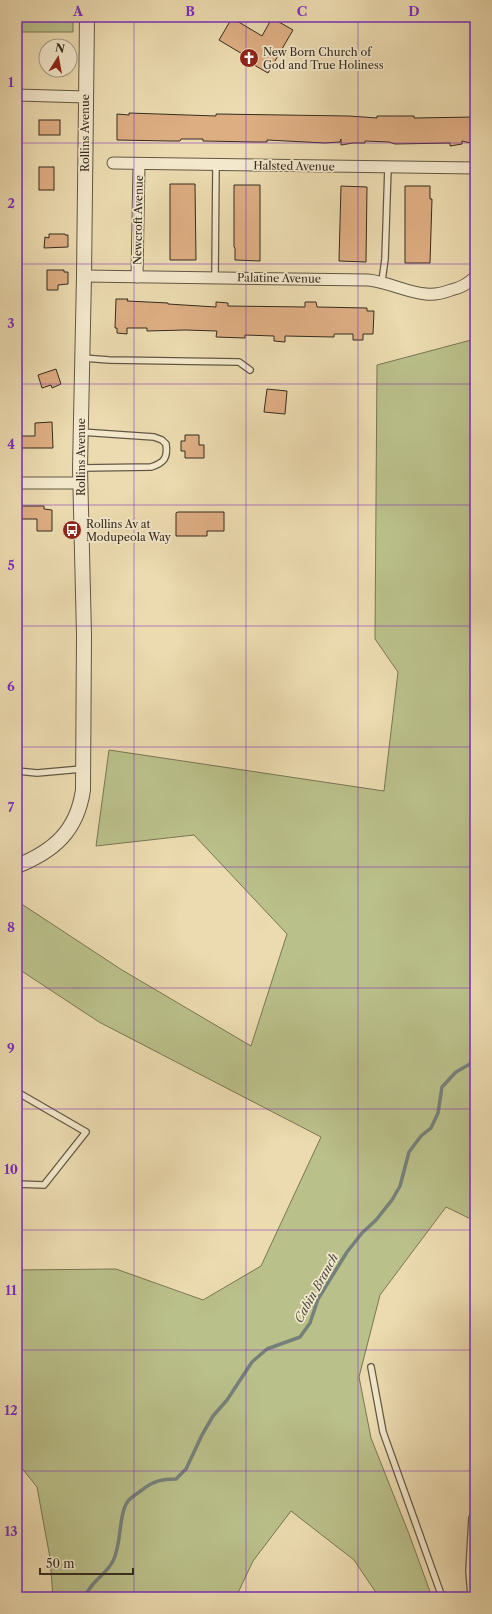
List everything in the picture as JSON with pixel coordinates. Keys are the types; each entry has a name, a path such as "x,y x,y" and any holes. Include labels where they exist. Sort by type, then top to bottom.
{"street":[{"name":"Rollins Avenue","path":"17,866 51,848 70,829 80,809 83,790 84,642 80,468 87,17"},
{"path":"17,95 85,97"},
{"name":"Halsted Avenue","path":"113,163 475,168"},
{"name":"Newcroft Avenue","path":"137,277 139,164"},
{"name":"Palatine Avenue","path":"84,276 382,281 412,292 426,294 443,293 472,280"},
{"path":"17,483 80,483"}],"lane":[{"path":"215,277 216,165"},
{"path":"382,281 385,259 388,167"},
{"path":"82,358 110,360 239,362 250,370"},
{"path":"80,468 151,467 160,465 167,451 166,444 162,440 154,437 81,432"},
{"path":"17,771 37,773 84,769"},
{"path":"17,1092 86,1132 44,1185 17,1184"},
{"path":"371,1367 383,1432 442,1597"},
{"path":"471,1597 469,1571 472,1518 475,1512"}],"green space":[{"path":"17,17 73,17 73,32 17,32"},
{"path":"475,339 475,1221 446,1207 380,1295 359,1377 371,1438 432,1597 379,1597 354,1560 291,1511 253,1561 236,1597 53,1597 50,1558 37,1487 17,1462 17,1270 116,1269 203,1300 261,1266 321,1137 99,1022 17,968 17,901 122,970 251,1046 287,934 194,835 96,846 109,750 384,791 398,672 375,639 377,365"}],"building":[{"path":"232,18 262,36 272,18 293,30 268,73 247,61 249,58 219,40"},
{"path":"129,113 216,116 216,114 349,116 377,118 377,116 414,116 414,118 475,117 475,144 462,141 462,144 450,146 450,143 395,144 389,142 365,141 365,143 341,145 341,139 340,142 325,143 267,140 267,142 203,141 203,139 181,139 180,141 117,140 117,114 129,115"},
{"path":"39,120 60,120 60,135 39,135"},
{"path":"39,167 54,167 54,190 39,190"},
{"path":"170,184 195,184 196,260 170,260"},
{"path":"234,185 260,185 260,261 235,260"},
{"path":"341,186 367,187 366,262 339,261"},
{"path":"405,186 430,186 430,199 432,199 430,263 405,263"},
{"path":"49,234 68,235 68,247 44,248 45,237 49,238"},
{"path":"47,270 64,270 64,272 68,272 68,284 58,285 58,290 47,290"},
{"path":"116,299 216,307 216,302 228,303 228,306 305,307 305,302 316,302 317,307 367,308 367,311 374,311 373,334 363,334 363,340 353,340 353,334 334,334 334,337 285,336 285,342 274,341 274,336 245,335 245,338 216,337 217,331 147,331 147,328 127,328 127,334 117,333 117,328 115,328"},
{"path":"56,369 61,384 52,388 51,385 42,388 38,375"},
{"path":"267,389 287,391 285,414 264,412"},
{"path":"52,422 53,448 17,448 17,436 35,436 35,423"},
{"path":"185,435 199,435 199,445 204,445 204,458 185,458 185,451 181,451 181,441 185,441"},
{"path":"17,506 44,506 44,509 52,510 52,531 37,531 37,519 17,519"},
{"path":"224,512 224,531 207,531 207,536 176,536 176,513"}],"waterway":[{"name":"Cabin Branch","path":"85,1597 90,1587 113,1561 118,1546 123,1514 128,1501 146,1487 154,1483 166,1479 176,1479 186,1469 213,1416 227,1400 252,1362 267,1349 300,1337 310,1323 318,1299 347,1252 362,1233 376,1220 392,1200 400,1186 409,1152 421,1136 431,1128 438,1113 442,1087 456,1072 470,1064 475,1055"}],"place":[{"name":"New Born Church of God and True Holiness","path":"249,58"},
{"name":"Rollins Av at Modupeola Way","path":"72,530"}]}
